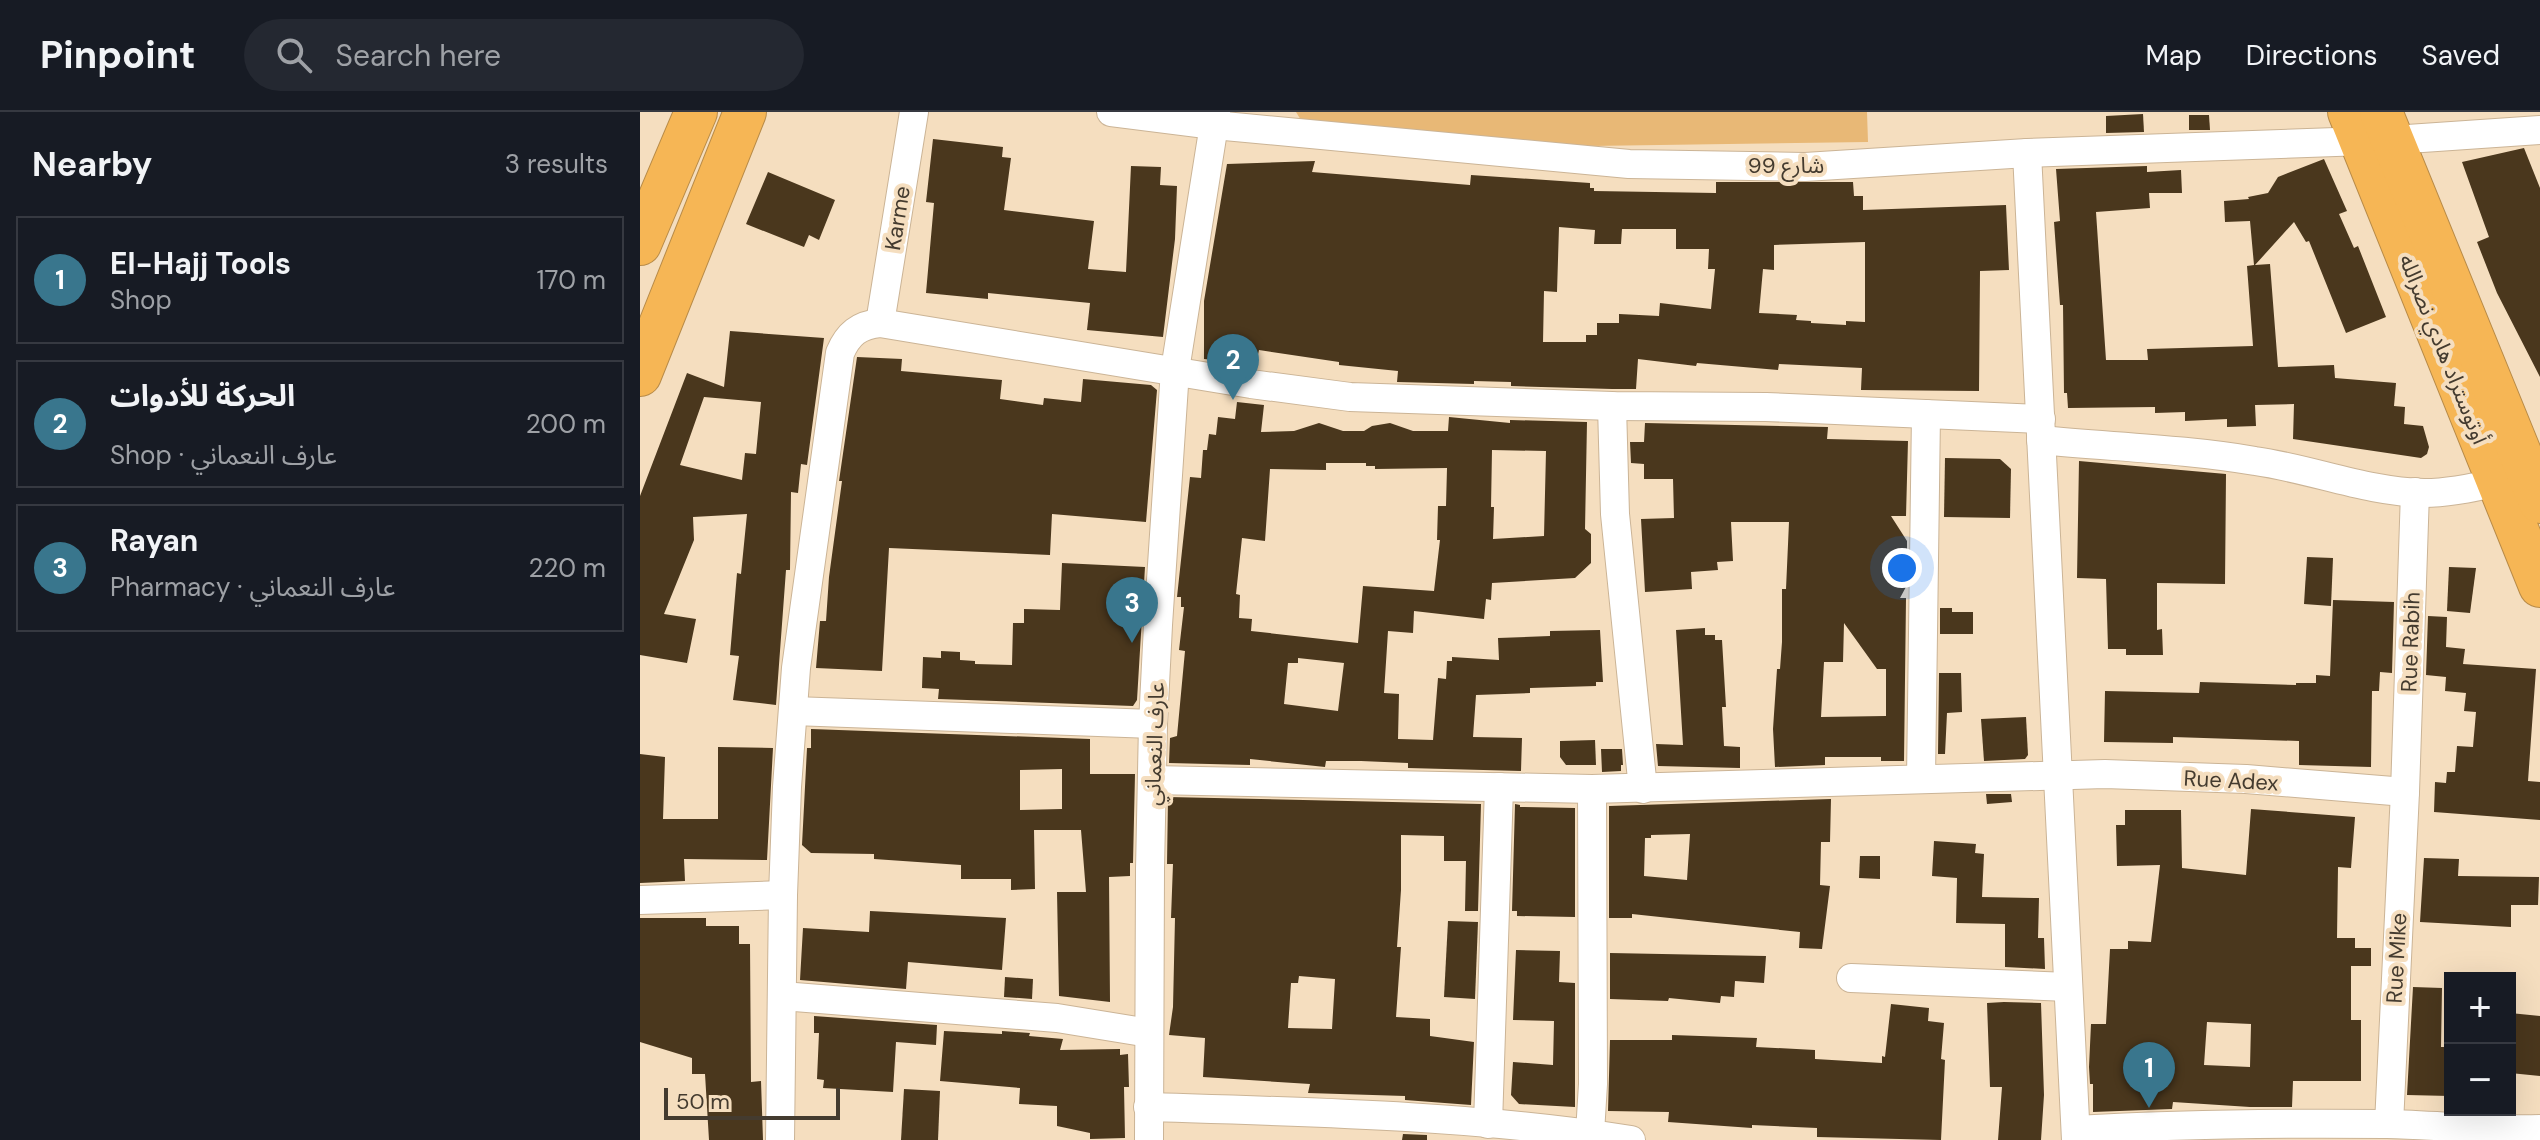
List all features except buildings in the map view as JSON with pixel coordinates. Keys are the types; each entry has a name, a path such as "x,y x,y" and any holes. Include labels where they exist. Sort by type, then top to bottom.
{"highway":[{"path":"643,232 696,112"},
{"path":"640,375 745,112"},
{"name":"أوتوستراد هادي نصرالله","path":"2371,126 2497,482 2540,586"},
{"name":"أوتوستراد هادي نصرالله","path":"2371,126 2540,502"}],"street":[{"name":"Karme","path":"880,323 914,112"},
{"name":"شارع 99","path":"1111,112 1215,119 1629,164 1805,167 2371,126 2520,124"},
{"name":"عارف النعماني","path":"1149,1140 1153,724 1175,370 1215,119"},
{"path":"2027,153 2076,1135 2139,1126 2216,1133 2389,1124 2540,1129"},
{"path":"780,1140 783,895 796,668 840,353 851,334 867,324 880,323 1251,384 1350,397 1926,414 2252,460 2346,481 2415,492 2451,491 2497,482"},
{"path":"1612,406 1615,514 1643,789"},
{"path":"1921,779 1926,414"},
{"name":"Rue Rabih","path":"2405,792 2415,492"},
{"path":"793,711 1153,724"},
{"name":"Rue Adex","path":"1152,780 1643,789 2056,775 2246,779 2405,792"},
{"path":"1488,1124 1499,787"},
{"path":"1590,1133 1593,1053 1592,789"},
{"name":"Rue Mike","path":"2389,1124 2405,792"},
{"path":"640,900 783,895"},
{"path":"1851,978 2068,987"},
{"path":"782,996 1057,1018 1149,1033"},
{"path":"1148,1107 1318,1112 1590,1133 1631,1140"}],"shaded area":[{"path":"1296,112 1867,112 1868,142 1590,146 1304,125"}],"place":[{"name":"الحركة للأدوات","path":"1233,400"},
{"name":"Rayan","path":"1132,643"},
{"name":"El-Hajj Tools","path":"2149,1108"}]}
